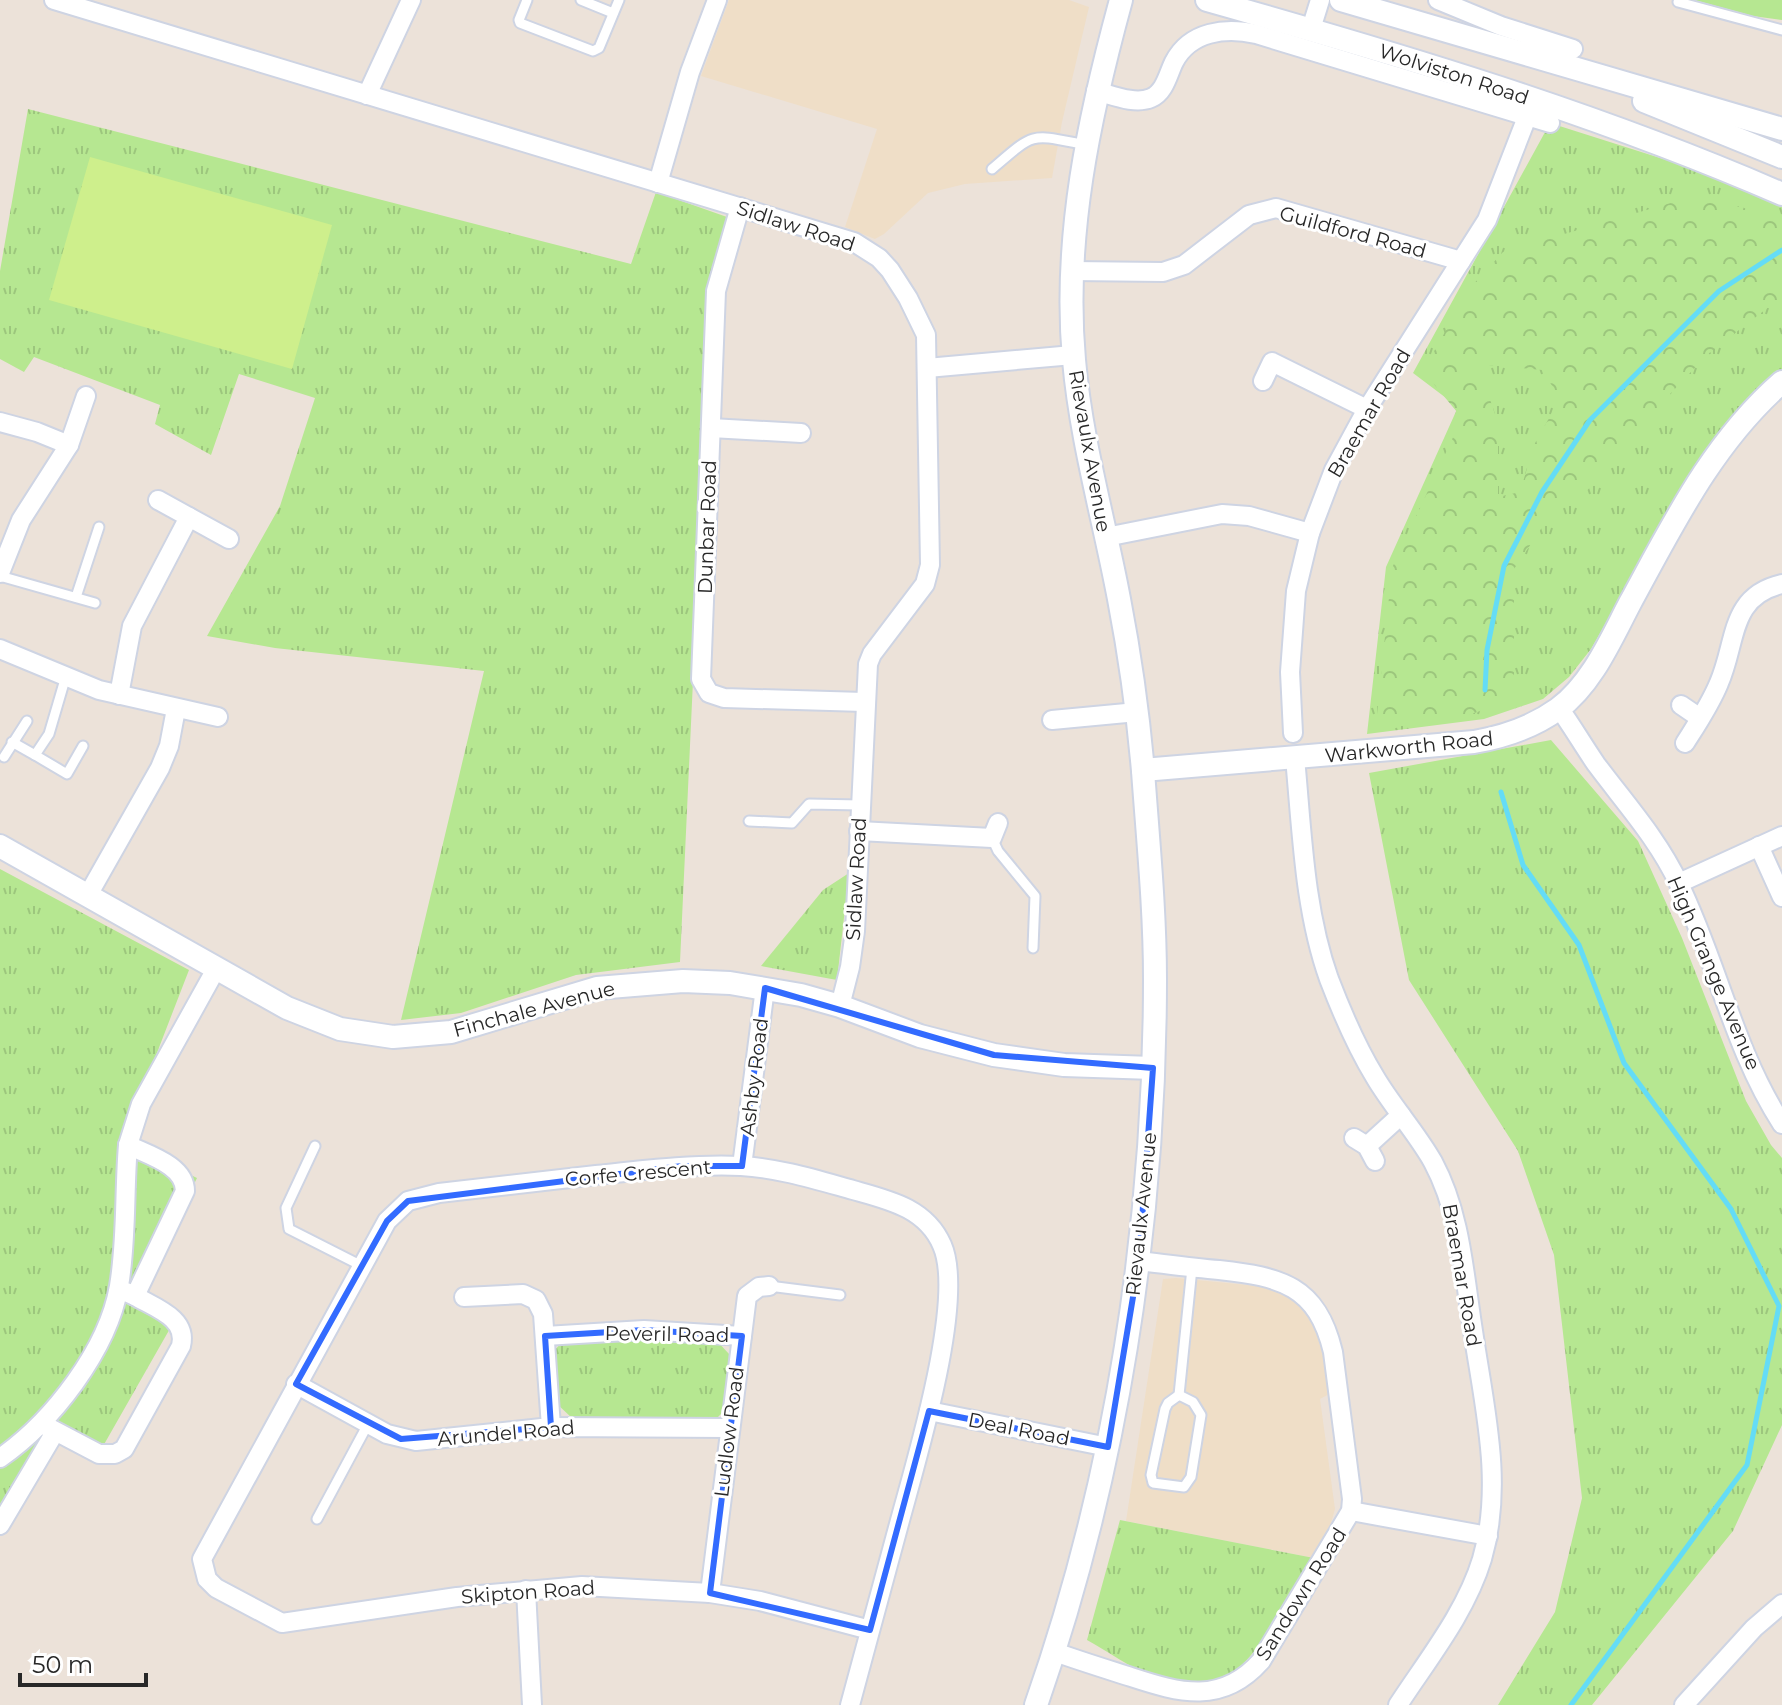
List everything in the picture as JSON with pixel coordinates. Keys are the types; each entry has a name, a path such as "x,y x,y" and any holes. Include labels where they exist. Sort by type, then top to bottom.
{"street":[{"name":"Sidlaw Road","path":"54,0 854,242 879,258 890,270 926,335 929,575 868,664 855,931 840,1006"},
{"path":"367,95 411,0"},
{"path":"658,183 690,72 717,0"},
{"name":"Rievaulx Avenue","path":"1036,1705 1055,1652 1108,1447 1139,1261 1153,1068 1154,964 1137,712 1121,612 1087,450 1073,355 1071,271 1079,184 1096,91 1121,0"},
{"name":"Wolviston Road","path":"1207,0 1311,29 1561,108 1698,157 1782,194"},
{"path":"1311,29 1320,0"},
{"path":"1341,0 1782,129"},
{"path":"1438,0 1527,28 1573,49"},
{"path":"1096,91 1136,101 1151,99 1163,87 1174,62 1187,45 1209,34 1233,30 1256,34 1550,123"},
{"path":"1512,52 1625,93 1782,157"},
{"name":"Braemar Road","path":"1293,733 1290,672 1296,591 1310,533 1334,470 1367,409 1487,220 1527,117"},
{"name":"Dunbar Road","path":"740,207 716,291 701,679 709,693 724,698 864,702"},
{"name":"Guildford Road","path":"1071,271 1163,272 1184,265 1249,215 1276,208 1461,261"},
{"path":"927,368 1073,355"},
{"path":"1263,381 1272,362 1367,409"},
{"name":"Warkworth Road","path":"1143,770 1419,748 1504,737 1559,708 1596,665 1688,496 1726,441 1782,382"},
{"path":"0,574 21,520 69,445 86,396"},
{"path":"0,422 69,445"},
{"path":"711,428 801,433"},
{"path":"158,500 229,539"},
{"path":"1106,537 1222,514 1249,516 1310,533"},
{"path":"119,695 132,626 189,517"},
{"path":"1782,566 1782,575"},
{"path":"1685,743 1721,680 1739,617 1748,601 1760,592 1782,584"},
{"path":"0,649 119,695 218,717"},
{"path":"1681,705 1700,718"},
{"name":"High Grange Avenue","path":"1559,708 1653,838 1679,883 1735,1030 1782,1124"},
{"path":"88,895 160,768 169,746 176,709"},
{"path":"1052,720 1137,712"},
{"name":"Braemar Road","path":"1295,758 1315,928 1328,975 1353,1038 1375,1078 1432,1161 1456,1222 1490,1447 1492,1483 1488,1536 1475,1579 1398,1705"},
{"path":"859,831 995,830"},
{"path":"1679,883 1782,836"},
{"name":"Finchale Avenue","path":"0,846 216,969 316,1021 340,1029 393,1037 451,1032 597,988 683,981 730,983 840,1006 920,1036 994,1055 1064,1065 1153,1068"},
{"path":"1759,846 1782,897"},
{"path":"127,1292 128,1145 133,1124 216,969"},
{"name":"Ashby Road","path":"742,1166 765,988"},
{"path":"1365,1148 1401,1115"},
{"path":"0,1525 64,1399 185,1191 185,1181 179,1172 128,1145"},
{"name":"Corfe Crescent","path":"202,1568 206,1549 387,1221 408,1201 439,1193 682,1166 742,1166 804,1177 894,1201 919,1216 936,1235 947,1259 950,1283 929,1411 850,1705"},
{"name":"Sandown Road","path":"1055,1652 1170,1690 1205,1692 1231,1685 1253,1671 1261,1661 1351,1511 1333,1352 1325,1327 1313,1305 1298,1290 1275,1279 1139,1261"},
{"name":"Ludlow Road","path":"710,1593 747,1296 759,1287 769,1286"},
{"path":"48,1428 99,1454 115,1454 124,1449 183,1337 181,1327 173,1318 127,1292"},
{"path":"464,1297 523,1294 536,1300 543,1314 551,1427"},
{"name":"Peveril Road","path":"545,1336 644,1330 742,1336"},
{"name":"Arundel Road","path":"296,1384 368,1424 401,1439 416,1441 551,1427 729,1428"},
{"name":"Deal Road","path":"929,1411 1108,1447"},
{"path":"0,1458 48,1428"},
{"path":"1351,1511 1488,1536"},
{"name":"Skipton Road","path":"202,1568 216,1588 282,1623 457,1597 582,1586 710,1593 773,1604 870,1630"},
{"path":"526,1590 532,1705"},
{"path":"1684,1705 1754,1628 1782,1604"}],"lane":[{"path":"527,0 520,23 593,51 599,48 619,0"},
{"path":"581,0 613,13"},
{"path":"1679,0 1729,18 1782,30"},
{"path":"992,169 1031,137 1042,136 1086,145"},
{"path":"76,597 99,527"},
{"path":"0,574 95,603"},
{"path":"35,755 49,734 66,676"},
{"path":"4,757 27,721"},
{"path":"12,742 67,774 83,746"},
{"path":"749,821 792,823 809,804 860,805"},
{"path":"995,830 998,851 1035,896 1033,948"},
{"path":"315,1146 286,1208 289,1229 362,1266"},
{"path":"1179,1395 1193,1402 1201,1415 1191,1477 1184,1487 1179,1488 1153,1483 1151,1475 1165,1409 1179,1395 1192,1268"},
{"path":"769,1286 840,1295"},
{"path":"317,1519 368,1424"}],"highlighted area":[{"path":"765,988 994,1055 1153,1068 1139,1261 1108,1447 929,1411 870,1630 710,1593 742,1336 644,1330 545,1336 551,1427 401,1439 296,1384 387,1221 408,1201 682,1166 742,1166"}],"shaded area":[{"path":"729,0 1069,0 1089,7 1052,178 965,184 928,193 875,239 845,227 877,129 701,76"},
{"path":"1163,1279 1258,1286 1259,1282 1288,1295 1304,1310 1315,1328 1331,1393 1320,1399 1335,1509 1326,1540 1314,1558 1126,1521"}],"green space":[{"path":"1694,0 1782,0 1782,20 1753,16"},
{"path":"28,109 631,264 656,192 727,217 711,291 680,962 576,975 461,1013 401,1020 484,671 275,648 207,636 280,506 315,398 239,374 211,455 155,424 160,405 34,357 24,372 0,359 0,271"},
{"path":"1550,123 1742,184 1782,202 1782,373 1655,537 1591,649 1569,677 1543,699 1484,719 1367,734 1386,567 1458,407 1413,373"},
{"path":"90,157 332,225 292,369 49,300"},
{"path":"1698,195 1782,219 1782,302 1770,306 1708,354 1651,414 1618,462 1583,494 1547,520 1514,569 1514,699 1466,716 1376,724 1392,568 1462,418 1423,371 1469,289 1503,252","holes":["1478,364 1542,370 1558,395 1553,411 1534,445 1520,492 1498,497 1498,423"]},
{"path":"1551,740 1638,841 1682,938 1746,1101 1782,1158 1782,1425 1733,1531 1592,1705 1498,1705 1555,1612 1582,1498 1554,1255 1518,1151 1409,980 1369,773"},
{"path":"0,869 189,970 124,1138 128,1145 197,1178 143,1288 180,1311 94,1462 56,1442 0,1528"},
{"path":"849,873 837,980 761,966 823,890"},
{"path":"636,1337 716,1340 730,1355 725,1410 715,1420 574,1420 555,1402 552,1353 563,1341"},
{"path":"1120,1520 1314,1558 1283,1611 1257,1649 1242,1664 1227,1677 1212,1684 1181,1684 1135,1668 1087,1640"}],"waterway":[{"path":"1485,690 1487,650 1504,566 1542,492 1590,420 1719,291 1782,250"},
{"path":"1501,792 1523,865 1579,945 1624,1063 1731,1209 1779,1306 1747,1465 1571,1705"}]}
